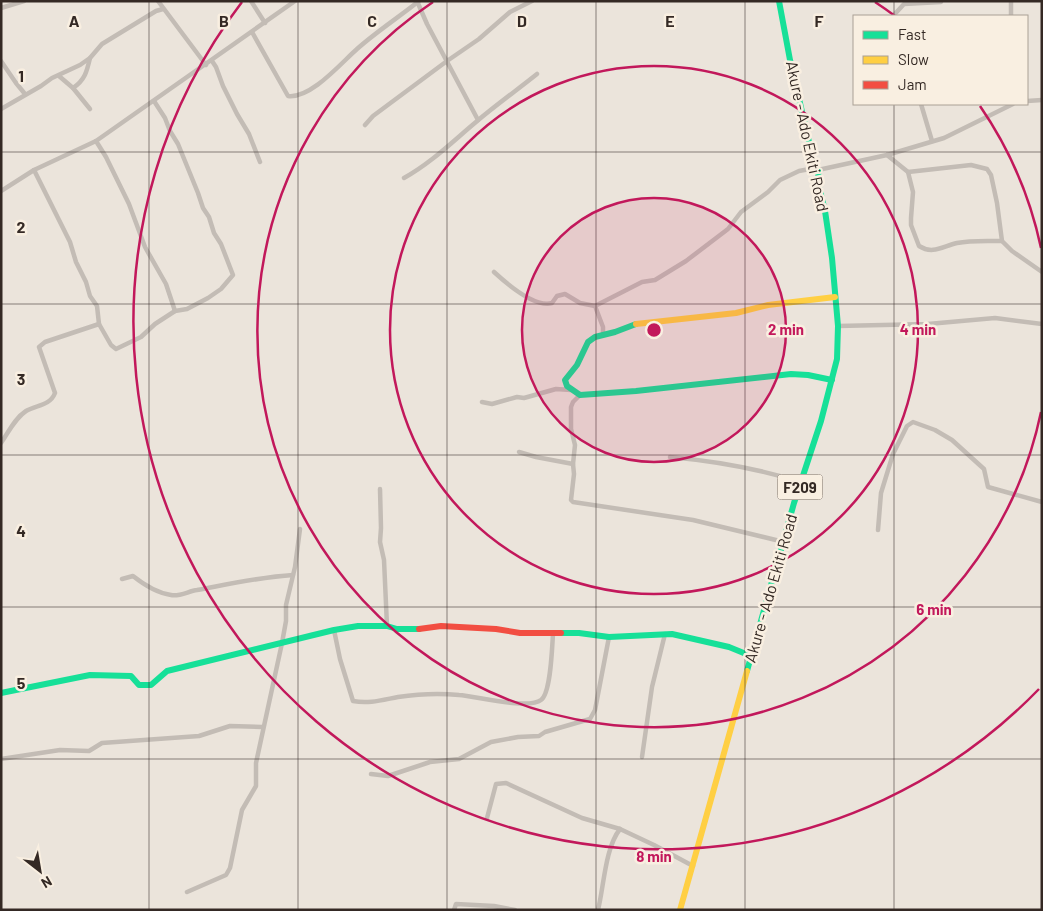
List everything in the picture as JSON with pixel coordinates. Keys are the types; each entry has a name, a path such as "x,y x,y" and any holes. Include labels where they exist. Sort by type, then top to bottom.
{"street":[{"path":"1,8 24,1"},
{"path":"158,1 206,65"},
{"path":"251,1 265,23"},
{"path":"1,191 34,170 96,141 295,1"},
{"path":"365,125 373,116 479,39 510,12 532,1"},
{"name":"Akure - Ado Ekiti Road","path":"680,910 837,359 838,326 832,258 825,211 819,188 817,169 790,60 779,1"},
{"path":"1010,1 1011,15"},
{"path":"252,32 288,96 294,96 317,85 332,74 358,48 418,2 478,120"},
{"path":"894,15 904,4 941,2"},
{"path":"1,109 52,78 90,58 102,44 156,11 163,9"},
{"path":"73,88 86,76 90,58"},
{"path":"1,61 25,94"},
{"path":"212,61 237,114 249,134 260,162"},
{"path":"404,178 423,168 478,120 537,74"},
{"path":"59,76 73,88 90,109"},
{"path":"1028,101 1042,100"},
{"path":"34,170 70,242 90,296 97,306 99,324 111,345 116,349 141,337 154,324 175,311 187,309 208,298 221,289 232,275 221,244 203,208 178,144 170,131 166,118 154,101"},
{"path":"921,105 932,141"},
{"path":"494,272 530,299 542,303 552,303 558,296 565,294 580,303 595,306 642,282 655,280 686,260 728,229 741,212 768,192 780,180 799,171 887,155 944,138 1012,105"},
{"path":"96,141 129,204 145,247 166,284 175,311"},
{"path":"887,155 908,172 913,192 912,225 919,246 925,250 938,250 957,243 1002,241"},
{"path":"908,172 971,165 987,169 991,175 997,203 1002,241 1012,251 1042,272"},
{"path":"556,389 577,365 588,342 595,337 630,325 736,313 768,305 835,297"},
{"path":"595,306 603,327 603,335"},
{"path":"838,326 918,324 995,318 1042,324"},
{"path":"1,443 18,418 26,411 45,404 53,398 55,393 39,347 45,342 99,324"},
{"path":"565,380 566,386 580,395 636,391 791,374 832,380"},
{"path":"482,402 492,404 556,389 571,390"},
{"path":"580,395 571,407 575,445 572,464 574,474 571,500 573,502 693,520 784,542"},
{"path":"878,530 881,493 893,454 907,426 913,422 935,430 952,440 984,469 988,487 1042,502"},
{"path":"518,452 572,464"},
{"path":"670,457 769,472 801,482"},
{"path":"380,490 380,542 384,560 387,626"},
{"path":"187,892 226,875 230,868 242,810 256,786 256,762 286,622 286,605 300,529"},
{"path":"122,579 133,576 144,585 172,596 237,581 293,575"},
{"path":"1,692 90,676 131,676 139,685 151,685 167,671 282,642 358,626 422,629 441,626 496,629 520,633 553,634 565,632 609,637 665,634 686,636 729,647 751,656"},
{"path":"334,630 340,659 353,701 366,703 398,697 434,694 459,695 512,703 534,703 540,701 545,696 547,686 553,634"},
{"path":"642,757 652,688 665,634"},
{"path":"371,774 388,776 430,762 459,759 491,742 518,737 539,736 545,732 590,719 595,710 609,637"},
{"path":"1,759 60,750 89,751 102,743 199,736 230,726 262,727"},
{"path":"487,818 496,784 506,783 582,818 620,829 654,844 693,866"},
{"path":"598,910 609,849 620,829"},
{"path":"454,910 456,904 494,906 515,910"}],"traffic: fast":[{"path":"747,671 794,503 821,421 837,359 838,326 832,258 825,211 819,187 818,170 815,168 790,60 779,1"},
{"path":"636,324 595,337 588,342 577,365 565,380 567,386 580,395 636,391 791,374 832,380"},
{"path":"1,693 90,675 131,676 139,685 151,685 167,671 334,630 358,626 419,629"},
{"path":"561,633 609,637 672,634 729,647 751,656"}],"traffic: slow":[{"path":"636,324 736,313 768,305 835,297"},
{"path":"680,910 747,671"}],"traffic: jam":[{"path":"419,629 441,626 496,629 520,633 561,633"}]}
